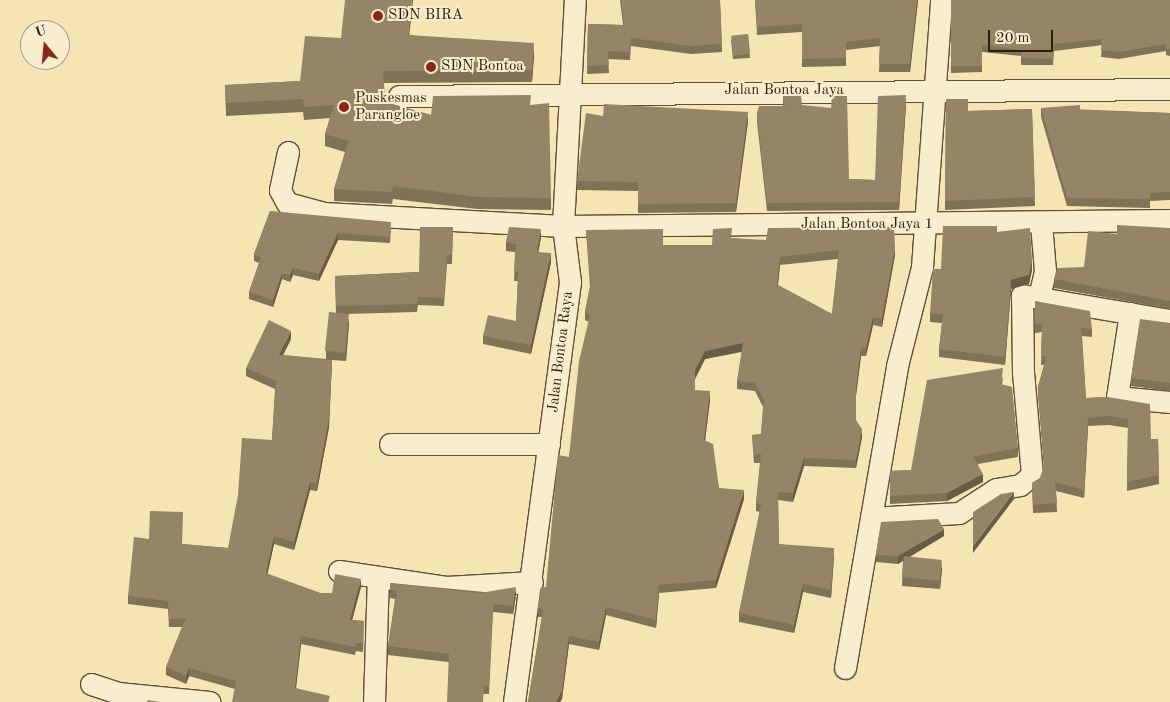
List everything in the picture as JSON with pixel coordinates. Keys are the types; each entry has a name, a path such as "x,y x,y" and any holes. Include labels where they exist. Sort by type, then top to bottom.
{"street":[{"name":"Jalan Bontoa Raya","path":"514,702 532,582 570,282 563,226 572,92 575,0"},
{"path":"845,668 871,518 928,225 941,0"},
{"name":"Jalan Bontoa Jaya","path":"399,96 572,92 1170,89"},
{"name":"Jalan Bontoa Jaya 1","path":"288,152 280,190 287,203 302,209 563,226 928,225 1170,220"},
{"path":"1039,297 1046,271 1041,222"},
{"path":"871,518 959,513 996,489 1020,485 1032,475 1023,382 1022,294 1170,320"},
{"path":"1130,313 1117,397 1170,402"},
{"path":"390,444 549,444"},
{"path":"339,571 446,587 532,582"},
{"path":"374,702 378,576"},
{"path":"91,684 118,693 210,702"}],"building":[{"path":"345,0 412,0 408,35 534,43 532,70 383,71 385,102 431,115 433,96 531,95 530,105 549,103 551,198 477,197 393,186 392,192 334,189 349,141 325,134 334,105 304,107 303,99 226,103 225,85 300,81 305,36 341,38"},
{"path":"621,0 720,0 722,44 691,46 631,38 630,52 608,51 609,65 587,66 588,24 624,25"},
{"path":"755,0 917,0 910,64 879,64 880,38 846,42 846,58 802,59 802,24 757,27"},
{"path":"951,0 1170,0 1170,49 1166,49 1166,44 1119,52 1101,50 1102,39 1054,44 1053,59 1021,58 1022,50 982,45 982,66 951,66"},
{"path":"748,34 750,54 733,56 731,36"},
{"path":"906,95 899,202 767,203 757,113 759,106 785,106 783,96 801,96 802,105 831,108 832,96 847,96 849,179 875,180 878,96"},
{"path":"946,99 968,99 968,111 1032,109 1035,197 945,201"},
{"path":"604,104 748,112 736,203 638,204 638,182 577,181 586,113 603,116"},
{"path":"1080,105 1080,110 1170,113 1170,192 1150,193 1150,199 1067,198 1041,108"},
{"path":"270,211 391,222 390,237 338,233 319,274 293,268 290,275 282,273 273,300 249,292 261,257 254,254"},
{"path":"1117,225 1170,228 1170,301 1054,279 1057,268 1084,267 1088,231 1117,234"},
{"path":"943,226 997,226 997,232 1030,228 1032,261 1029,275 1011,280 1005,357 939,349 943,314 930,314 933,269 941,269"},
{"path":"420,227 453,227 452,255 447,255 444,298 418,297 417,304 336,306 335,276 419,272"},
{"path":"509,227 541,229 537,252 551,253 531,345 483,336 488,315 516,321 518,272 514,272 516,244 506,242"},
{"path":"894,227 895,247 882,319 873,317 866,348 861,348 856,388 856,420 862,429 856,460 804,458 793,493 778,492 779,544 834,548 831,590 803,584 794,625 739,613 761,504 756,503 761,454 754,455 752,435 761,434 764,400 755,383 737,381 743,343 705,351 695,370 695,390 710,391 704,440 713,444 719,488 744,490 716,580 659,585 656,620 606,607 599,642 569,636 562,691 556,702 528,702 543,609 538,608 541,587 546,587 558,455 569,457 579,361 590,315 585,312 591,284 586,230 663,229 663,245 712,245 713,229 732,228 731,238 766,240 768,228","holes":["839,250 832,314 777,285 780,257"]},
{"path":"1035,301 1090,311 1092,329 1081,328 1086,398 1108,397 1150,404 1151,439 1158,439 1159,475 1127,482 1128,419 1109,416 1088,418 1084,490 1055,482 1057,503 1033,505 1032,483 1040,478 1044,465 1038,387 1047,356 1041,356 1042,324 1035,324"},
{"path":"329,312 349,314 345,353 325,351"},
{"path":"1140,319 1170,323 1170,383 1131,378"},
{"path":"269,320 291,331 279,355 332,360 329,419 317,483 310,482 294,542 274,536 266,573 320,593 332,593 335,574 361,579 350,620 364,621 363,643 356,643 355,647 301,636 295,688 330,696 328,702 232,702 236,681 189,668 186,676 166,667 186,618 169,619 168,601 128,596 134,537 149,539 150,511 183,512 182,544 228,548 238,495 242,438 272,440 276,381 246,368"},
{"path":"1003,368 1001,384 1012,387 1018,448 973,457 983,474 947,493 890,496 890,471 911,470 927,380"},
{"path":"1014,492 973,546 973,512 1001,494"},
{"path":"938,519 944,529 898,556 876,555 881,522"},
{"path":"904,556 942,560 940,581 902,577"},
{"path":"390,583 480,593 516,587 513,606 493,604 489,686 484,686 483,702 447,702 449,654 388,646 397,591 390,590"}],"place":[{"name":"SDN BIRA","path":"378,16"},
{"name":"SDN Bontoa","path":"431,67"},
{"name":"Puskesmas Parangloe","path":"344,107"}]}
